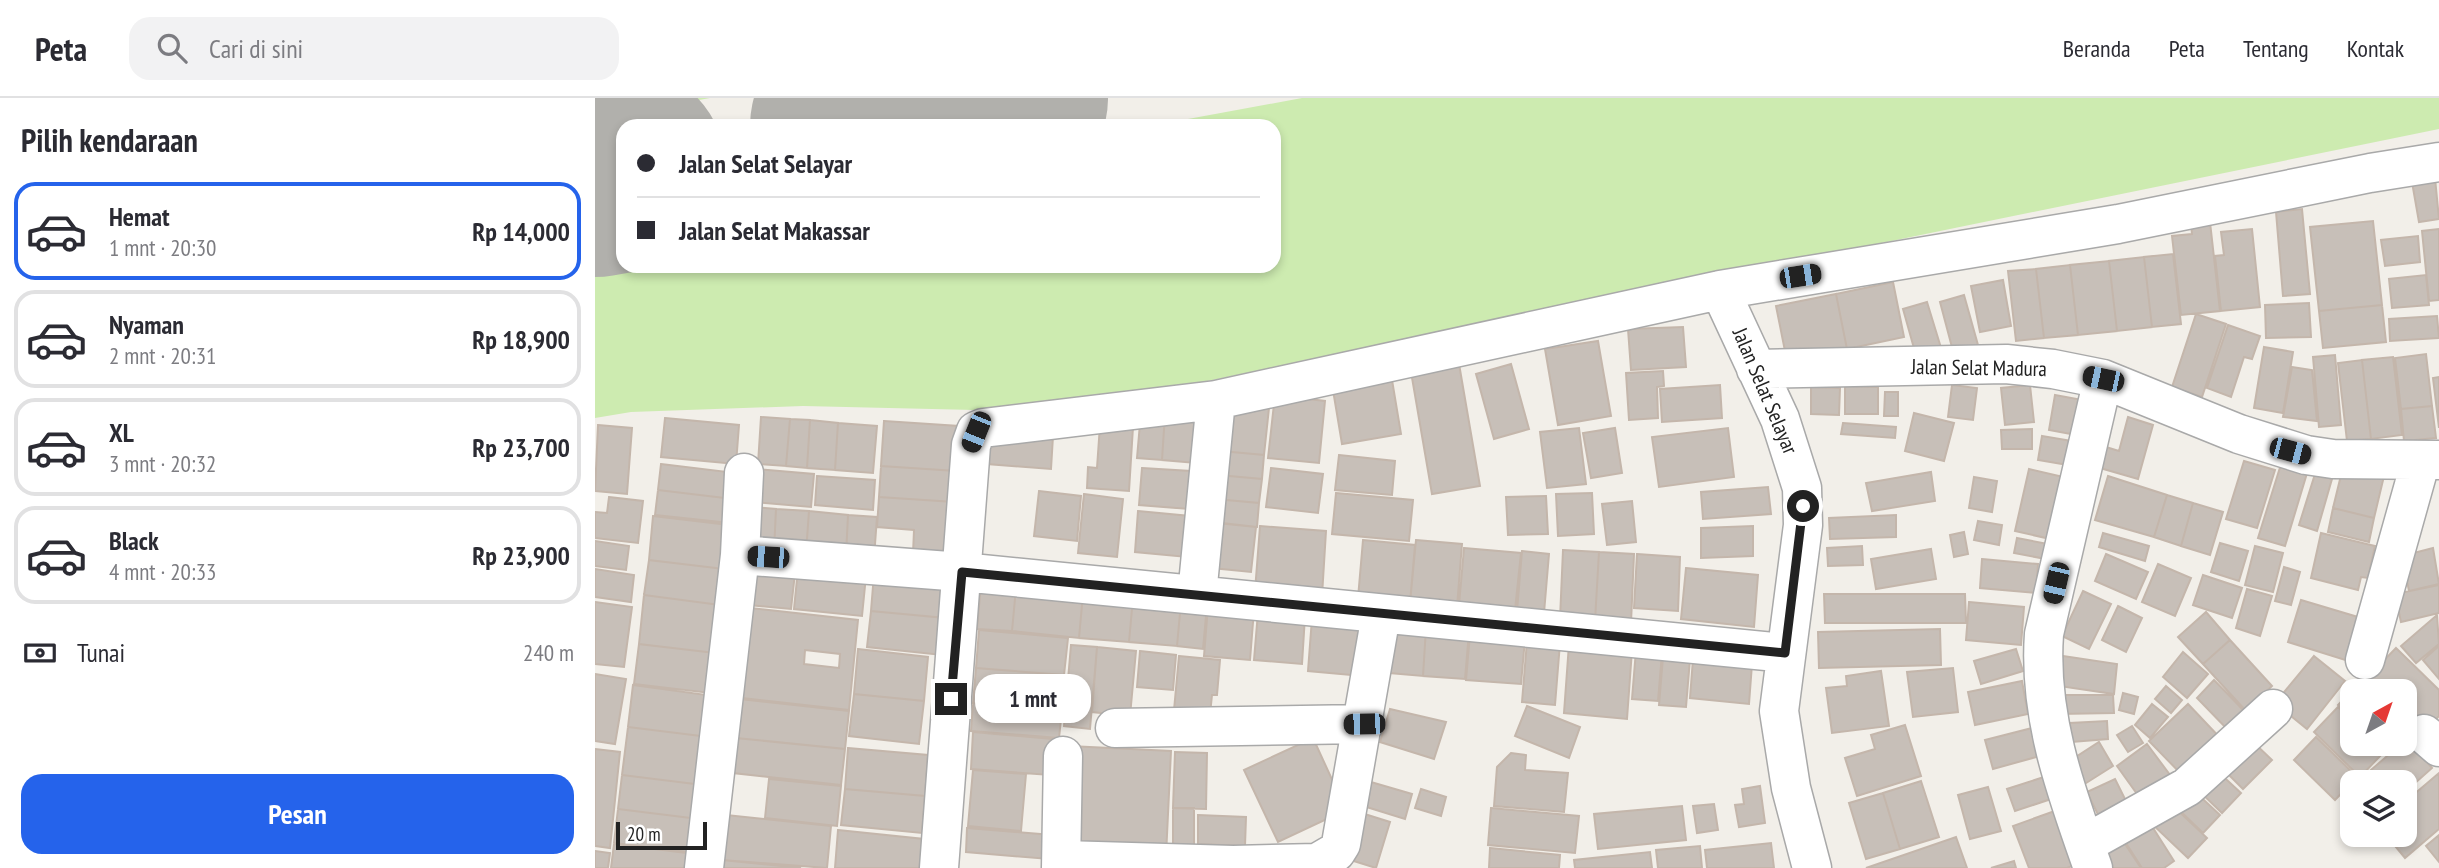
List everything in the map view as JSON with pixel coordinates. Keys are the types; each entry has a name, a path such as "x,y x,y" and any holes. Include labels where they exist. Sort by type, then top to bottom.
{"street":[{"path":"939,868 971,445 976,432 983,428 1216,401 1720,290 2118,224 2370,173 2439,162"},
{"name":"Jalan Selat Selayar","path":"1720,290 1780,419 1803,488 1803,525 1779,711 1791,788 1812,868"},
{"name":"Jalan Selat Madura","path":"1756,369 2006,364 2053,369 2103,379 2239,434 2306,455 2333,459 2430,460"},
{"path":"2103,379 2044,634 2042,666 2048,726 2089,856 2187,786 2273,709"},
{"path":"1196,595 1216,401"},
{"path":"2365,660 2430,460"},
{"path":"703,868 740,555 744,472"},
{"path":"740,555 962,572 1785,653"},
{"path":"1063,756 1062,864 1317,863 1326,859 1341,844 1381,615"},
{"path":"1115,728 1364,724"}],"green space":[{"path":"595,98 710,98 595,119"},
{"path":"1302,98 2439,98 2439,129 1056,412 803,406 631,412 595,418 595,228 616,224 616,273 1281,273 1281,119 1188,119"}],"building":[{"path":"2435,178 2439,219 2419,222 2412,182"},
{"path":"2302,209 2310,294 2283,296 2276,212"},
{"path":"2373,221 2382,305 2319,311 2310,227"},
{"path":"2210,222 2220,311 2181,315 2172,236 2192,234 2191,224"},
{"path":"2252,229 2260,307 2221,311 2215,256 2224,255 2221,232"},
{"path":"2439,229 2439,300 2429,301 2422,231"},
{"path":"2418,236 2420,262 2385,266 2381,240"},
{"path":"2173,254 2181,324 2152,327 2144,257"},
{"path":"2144,257 2152,327 2117,331 2109,261"},
{"path":"2109,261 2117,331 2078,335 2070,265"},
{"path":"2070,265 2078,335 2044,338 2036,269"},
{"path":"2036,269 2044,338 2016,341 2008,271"},
{"path":"2426,275 2429,305 2392,308 2389,279"},
{"path":"2003,280 2011,326 1980,332 1971,286"},
{"path":"1893,282 1904,337 1847,349 1836,294"},
{"path":"1836,294 1847,349 1787,361 1776,306"},
{"path":"1964,295 1978,345 1953,351 1940,302"},
{"path":"1927,302 1942,351 1917,359 1903,309"},
{"path":"2309,303 2311,337 2266,338 2265,305"},
{"path":"2382,305 2386,342 2323,348 2319,311"},
{"path":"2196,314 2226,324 2202,397 2172,387"},
{"path":"2437,316 2439,338 2390,341 2389,319"},
{"path":"2228,325 2260,336 2252,359 2244,357 2231,397 2207,388"},
{"path":"1683,327 1686,367 1631,370 1628,329"},
{"path":"1598,341 1611,416 1558,425 1545,349"},
{"path":"2264,347 2293,352 2283,413 2254,408"},
{"path":"2426,354 2432,406 2401,409 2395,358"},
{"path":"2335,355 2341,425 2319,427 2313,357"},
{"path":"2393,357 2402,435 2371,439 2362,360"},
{"path":"1458,358 1480,486 1432,494 1410,366"},
{"path":"2362,360 2371,439 2347,441 2338,363"},
{"path":"1511,364 1529,429 1494,439 1476,374"},
{"path":"2292,367 2312,370 2317,421 2283,417"},
{"path":"1663,371 1664,386 1657,387 1658,418 1629,420 1626,373"},
{"path":"2439,377 2439,428 2433,378"},
{"path":"1392,380 1401,434 1342,444 1333,390"},
{"path":"1720,385 1722,418 1662,422 1660,389"},
{"path":"1952,385 1977,388 1973,420 1948,417"},
{"path":"2030,385 2034,422 2005,425 2001,388"},
{"path":"1845,386 1878,387 1878,414 1845,414"},
{"path":"1811,387 1840,388 1839,415 1811,414"},
{"path":"1885,392 1898,392 1898,416 1884,416"},
{"path":"1275,395 1325,401 1319,463 1268,458"},
{"path":"2055,395 2088,401 2082,436 2049,430"},
{"path":"1225,403 1269,408 1264,455 1221,451"},
{"path":"2432,406 2436,438 2404,441 2401,409"},
{"path":"1141,412 1165,414 1162,460 1137,458"},
{"path":"1914,413 1954,423 1944,461 1905,451"},
{"path":"1165,414 1199,417 1196,463 1162,460"},
{"path":"761,417 790,419 786,466 758,464"},
{"path":"2128,417 2153,425 2138,479 2100,468 2106,447 2119,451"},
{"path":"665,418 739,425 736,464 661,457"},
{"path":"790,419 810,420 807,468 786,466"},
{"path":"810,420 838,423 835,470 807,468"},
{"path":"884,421 959,426 956,471 881,466"},
{"path":"838,423 877,426 873,473 835,470"},
{"path":"1843,423 1896,427 1895,438 1841,434"},
{"path":"598,425 632,428 627,494 595,491"},
{"path":"1100,425 1133,427 1129,491 1087,488 1088,467 1097,468"},
{"path":"1579,428 1586,484 1547,488 1540,432"},
{"path":"1615,428 1622,473 1591,478 1583,433"},
{"path":"1728,428 1734,477 1659,487 1652,437"},
{"path":"2032,429 2032,449 2002,449 2001,430"},
{"path":"1053,436 1051,469 987,464 989,439"},
{"path":"2042,436 2084,443 2080,467 2038,460"},
{"path":"1221,451 1264,455 1262,479 1218,475"},
{"path":"1339,455 1395,461 1392,495 1335,490"},
{"path":"2244,461 2275,470 2257,528 2226,519"},
{"path":"2282,461 2308,470 2285,546 2258,538"},
{"path":"661,464 736,473 733,499 658,490"},
{"path":"881,466 956,471 954,502 879,497"},
{"path":"2343,467 2384,476 2374,518 2333,508"},
{"path":"1142,468 1191,471 1189,509 1139,505"},
{"path":"1271,468 1323,474 1318,513 1266,507"},
{"path":"755,469 814,474 811,507 752,502"},
{"path":"2029,469 2072,479 2059,541 2015,531"},
{"path":"1931,472 1935,501 1872,511 1866,483"},
{"path":"2315,474 2332,479 2317,531 2299,525"},
{"path":"1218,475 1262,479 1259,503 1215,499"},
{"path":"817,476 875,480 873,510 815,505"},
{"path":"2108,476 2167,495 2154,537 2095,520"},
{"path":"1974,477 1997,481 1992,512 1969,508"},
{"path":"1768,487 1771,514 1703,519 1701,492"},
{"path":"658,490 733,499 730,523 655,515"},
{"path":"1039,491 1081,496 1077,541 1034,536"},
{"path":"1336,493 1413,500 1409,541 1332,534"},
{"path":"1592,493 1594,534 1558,536 1556,494"},
{"path":"1084,494 1123,499 1117,557 1078,553"},
{"path":"2167,495 2193,503 2181,546 2154,537"},
{"path":"1546,496 1548,534 1508,535 1506,497"},
{"path":"609,497 643,501 638,543 595,538 595,512 607,513"},
{"path":"879,497 954,502 951,556 913,554 914,530 877,527"},
{"path":"1215,499 1259,503 1257,527 1213,522"},
{"path":"1632,501 1636,542 1607,545 1602,504"},
{"path":"2193,503 2223,512 2210,555 2181,546"},
{"path":"753,507 776,509 774,551 750,549"},
{"path":"2333,508 2374,518 2369,542 2328,532"},
{"path":"776,509 809,511 806,553 774,551"},
{"path":"809,511 848,515 846,556 806,553"},
{"path":"1138,511 1190,516 1187,557 1135,552"},
{"path":"848,515 877,517 874,558 846,556"},
{"path":"1896,515 1896,537 1830,539 1829,518"},
{"path":"653,516 729,525 724,569 649,560"},
{"path":"1978,521 2002,525 1999,545 1974,540"},
{"path":"1217,523 1256,527 1251,572 1212,568"},
{"path":"1260,526 1326,531 1322,596 1255,591"},
{"path":"1753,526 1753,556 1701,558 1701,528"},
{"path":"1964,532 1968,554 1954,557 1950,535"},
{"path":"2103,533 2149,546 2145,561 2099,547"},
{"path":"2321,533 2375,546 2368,578 2361,577 2358,590 2311,578"},
{"path":"2017,538 2048,544 2046,559 2014,553"},
{"path":"1363,540 1415,545 1410,603 1358,598"},
{"path":"1416,540 1462,544 1457,607 1410,603"},
{"path":"595,541 629,546 626,570 595,566"},
{"path":"2220,543 2248,551 2239,581 2211,572"},
{"path":"1862,546 1863,565 1828,566 1827,548"},
{"path":"2255,546 2283,553 2273,592 2245,585"},
{"path":"1464,548 1521,553 1515,610 1459,605"},
{"path":"2433,548 2439,584 2409,591 2402,556"},
{"path":"1931,549 1936,579 1876,589 1871,559"},
{"path":"1563,550 1599,552 1595,621 1560,619"},
{"path":"1522,551 1549,554 1544,613 1517,611"},
{"path":"1599,552 1634,554 1631,623 1595,621"},
{"path":"1637,554 1680,557 1678,611 1634,608"},
{"path":"2106,554 2148,572 2136,599 2095,581"},
{"path":"1982,559 2038,564 2036,593 1980,588"},
{"path":"649,560 724,569 720,605 644,595"},
{"path":"2158,564 2191,578 2175,616 2142,602"},
{"path":"2284,567 2300,572 2291,605 2275,601"},
{"path":"1686,568 1758,575 1754,627 1681,619"},
{"path":"595,569 634,575 631,602 595,597"},
{"path":"753,569 795,573 791,609 749,605"},
{"path":"798,569 866,576 862,616 794,609"},
{"path":"874,574 949,582 945,618 871,611"},
{"path":"2203,575 2242,588 2232,618 2193,605"},
{"path":"981,584 1016,588 1012,631 977,629"},
{"path":"2439,585 2439,613 2401,622 2395,594"},
{"path":"1016,588 1083,594 1079,638 1012,631"},
{"path":"2247,589 2272,596 2260,636 2236,628"},
{"path":"2083,591 2111,604 2089,649 2062,636"},
{"path":"1083,594 1133,598 1129,642 1079,638"},
{"path":"1824,594 1965,594 1966,623 1825,623"},
{"path":"644,595 720,605 715,653 639,644"},
{"path":"1133,598 1181,602 1177,646 1129,642"},
{"path":"2301,600 2368,620 2355,663 2288,642"},
{"path":"595,602 632,607 624,667 595,664"},
{"path":"1181,602 1207,605 1203,649 1177,646"},
{"path":"1969,602 2024,607 2021,645 1966,640"},
{"path":"1208,606 1254,610 1250,660 1204,656"},
{"path":"2118,606 2142,618 2126,652 2102,640"},
{"path":"750,608 858,620 849,710 742,698","holes":["805,650 840,654 839,668 804,664"]},
{"path":"871,611 945,618 942,655 867,647"},
{"path":"1258,612 1305,616 1302,664 1254,660"},
{"path":"2206,612 2230,640 2203,664 2178,637"},
{"path":"2437,615 2439,644 2416,663 2401,646"},
{"path":"1312,618 1367,623 1362,676 1308,671"},
{"path":"1383,624 1426,628 1423,676 1378,672"},
{"path":"1426,628 1469,632 1465,679 1423,676"},
{"path":"1940,629 1941,665 1819,668 1818,632"},
{"path":"979,630 1068,638 1064,675 976,668"},
{"path":"1470,634 1525,639 1521,684 1466,680"},
{"path":"2230,640 2272,686 2246,711 2203,664"},
{"path":"1527,641 1560,643 1555,705 1522,702"},
{"path":"639,644 715,653 710,693 634,684"},
{"path":"1569,644 1632,650 1627,719 1564,713"},
{"path":"1071,645 1097,647 1090,729 1064,726"},
{"path":"2439,646 2439,679 2423,660"},
{"path":"1097,647 1136,651 1130,716 1092,712"},
{"path":"2396,648 2439,690 2439,716 2423,732 2417,726 2417,679 2367,678"},
{"path":"858,649 928,657 924,701 854,694"},
{"path":"2016,649 2023,671 1981,684 1974,661"},
{"path":"1636,650 1662,653 1658,701 1632,699"},
{"path":"1140,651 1176,655 1173,690 1137,687"},
{"path":"2183,652 2208,674 2187,698 2163,677"},
{"path":"1179,656 1220,660 1217,695 1212,695 1209,724 1173,721"},
{"path":"2063,656 2117,664 2114,694 2059,686"},
{"path":"2314,656 2343,679 2340,679 2340,687 2307,729 2275,703"},
{"path":"1663,657 1690,659 1686,707 1659,705"},
{"path":"1693,659 1752,664 1749,704 1690,698"},
{"path":"976,668 1064,675 1062,710 973,703"},
{"path":"1953,668 1958,712 1913,717 1907,672"},
{"path":"1881,671 1889,726 1832,733 1826,688 1847,686 1846,676"},
{"path":"595,674 626,679 615,744 595,741"},
{"path":"2214,680 2250,717 2232,734 2197,698"},
{"path":"2022,681 2028,714 1975,725 1968,692"},
{"path":"633,685 714,696 709,737 628,727"},
{"path":"2166,686 2182,700 2171,713 2155,699"},
{"path":"2123,693 2138,697 2134,714 2119,710"},
{"path":"854,694 924,701 919,744 849,736"},
{"path":"2058,695 2113,695 2114,713 2058,714"},
{"path":"740,699 849,711 845,749 736,738"},
{"path":"973,703 1062,710 1059,738 971,731"},
{"path":"2152,704 2168,717 2150,738 2135,725"},
{"path":"2188,704 2225,743 2187,780 2149,741"},
{"path":"1527,706 1580,727 1569,758 1515,736"},
{"path":"2338,707 2340,756 2380,756 2367,770 2353,770 2314,732"},
{"path":"1390,709 1446,722 1434,759 1380,742"},
{"path":"2107,721 2108,739 2072,742 2070,723"},
{"path":"1905,725 1921,776 1857,796 1845,758 1875,749 1871,735"},
{"path":"2132,726 2143,743 2128,752 2117,735"},
{"path":"628,727 709,737 703,785 622,775"},
{"path":"2032,728 2040,756 1993,769 1985,740"},
{"path":"973,732 1053,739 1050,775 971,769"},
{"path":"2316,737 2350,770 2340,770 2340,795 2335,800 2294,760"},
{"path":"736,738 845,749 841,785 733,773"},
{"path":"1313,738 1346,810 1278,842 1244,770"},
{"path":"2251,740 2272,760 2243,789 2223,769"},
{"path":"2099,742 2113,766 2083,785 2068,762"},
{"path":"2147,744 2176,783 2145,805 2117,766"},
{"path":"1069,746 1171,751 1166,856 1064,851"},
{"path":"848,748 928,755 925,796 845,789"},
{"path":"595,749 620,752 610,848 595,846"},
{"path":"2417,751 2432,768 2417,781 2417,770 2371,770 2387,756 2417,756"},
{"path":"1175,752 1207,753 1206,809 1173,808"},
{"path":"1511,753 1526,755 1525,770 1568,773 1564,812 1494,806 1497,767"},
{"path":"2214,768 2241,793 2222,813 2196,788"},
{"path":"973,770 1026,774 1021,831 968,826"},
{"path":"2439,773 2439,829 2405,858 2396,847 2417,847 2417,792"},
{"path":"622,775 703,785 699,819 618,809"},
{"path":"2050,775 2057,797 2015,811 2007,789"},
{"path":"769,779 841,786 837,826 765,818"},
{"path":"2115,779 2131,811 2103,825 2087,792"},
{"path":"1364,780 1412,794 1405,819 1357,804"},
{"path":"1921,781 1939,837 1900,849 1883,793"},
{"path":"1760,786 1765,823 1739,827 1735,805 1744,804 1742,789"},
{"path":"1988,787 2001,831 1970,839 1958,795"},
{"path":"2191,788 2220,815 2203,833 2174,805"},
{"path":"845,789 925,796 922,833 841,825"},
{"path":"1421,789 1446,797 1441,816 1415,808"},
{"path":"1883,793 1900,849 1866,859 1849,803"},
{"path":"2170,803 2207,838 2188,858 2151,823"},
{"path":"1714,804 1718,830 1697,833 1693,806"},
{"path":"1682,806 1686,840 1598,849 1594,814"},
{"path":"1173,808 1194,808 1194,848 1173,847"},
{"path":"1491,808 1579,816 1575,853 1488,845"},
{"path":"2063,808 2083,862 2067,868 2029,868 2013,826"},
{"path":"618,809 699,819 695,853 614,843"},
{"path":"1355,811 1390,822 1376,868 1341,857"},
{"path":"726,815 831,826 827,868 722,860"},
{"path":"1198,815 1246,817 1245,846 1198,844"},
{"path":"2148,820 2174,861 2164,868 2142,868 2122,837"},
{"path":"967,828 1052,835 1049,859 966,852"},
{"path":"838,830 924,839 921,868 835,868"},
{"path":"2439,835 2439,862 2426,846"},
{"path":"1956,837 1967,868 1866,868"},
{"path":"2121,838 2141,868 2107,868 2097,853"},
{"path":"1771,843 1774,868 1707,868 1705,850"},
{"path":"614,844 695,854 693,868 611,868"},
{"path":"1700,846 1702,868 1658,868 1656,850"},
{"path":"1490,848 1560,855 1559,868 1489,868"},
{"path":"595,851 610,853 608,868 595,868"},
{"path":"1650,852 1652,868 1575,868 1574,860"},
{"path":"722,860 801,868 721,868"},
{"path":"2014,861 2016,868 1991,868"}],"runway":[{"path":"891,119 1005,98"},
{"path":"595,174 616,170"}],"route":[{"path":"951,699 962,572 1785,653 1803,525 1803,506"}]}
